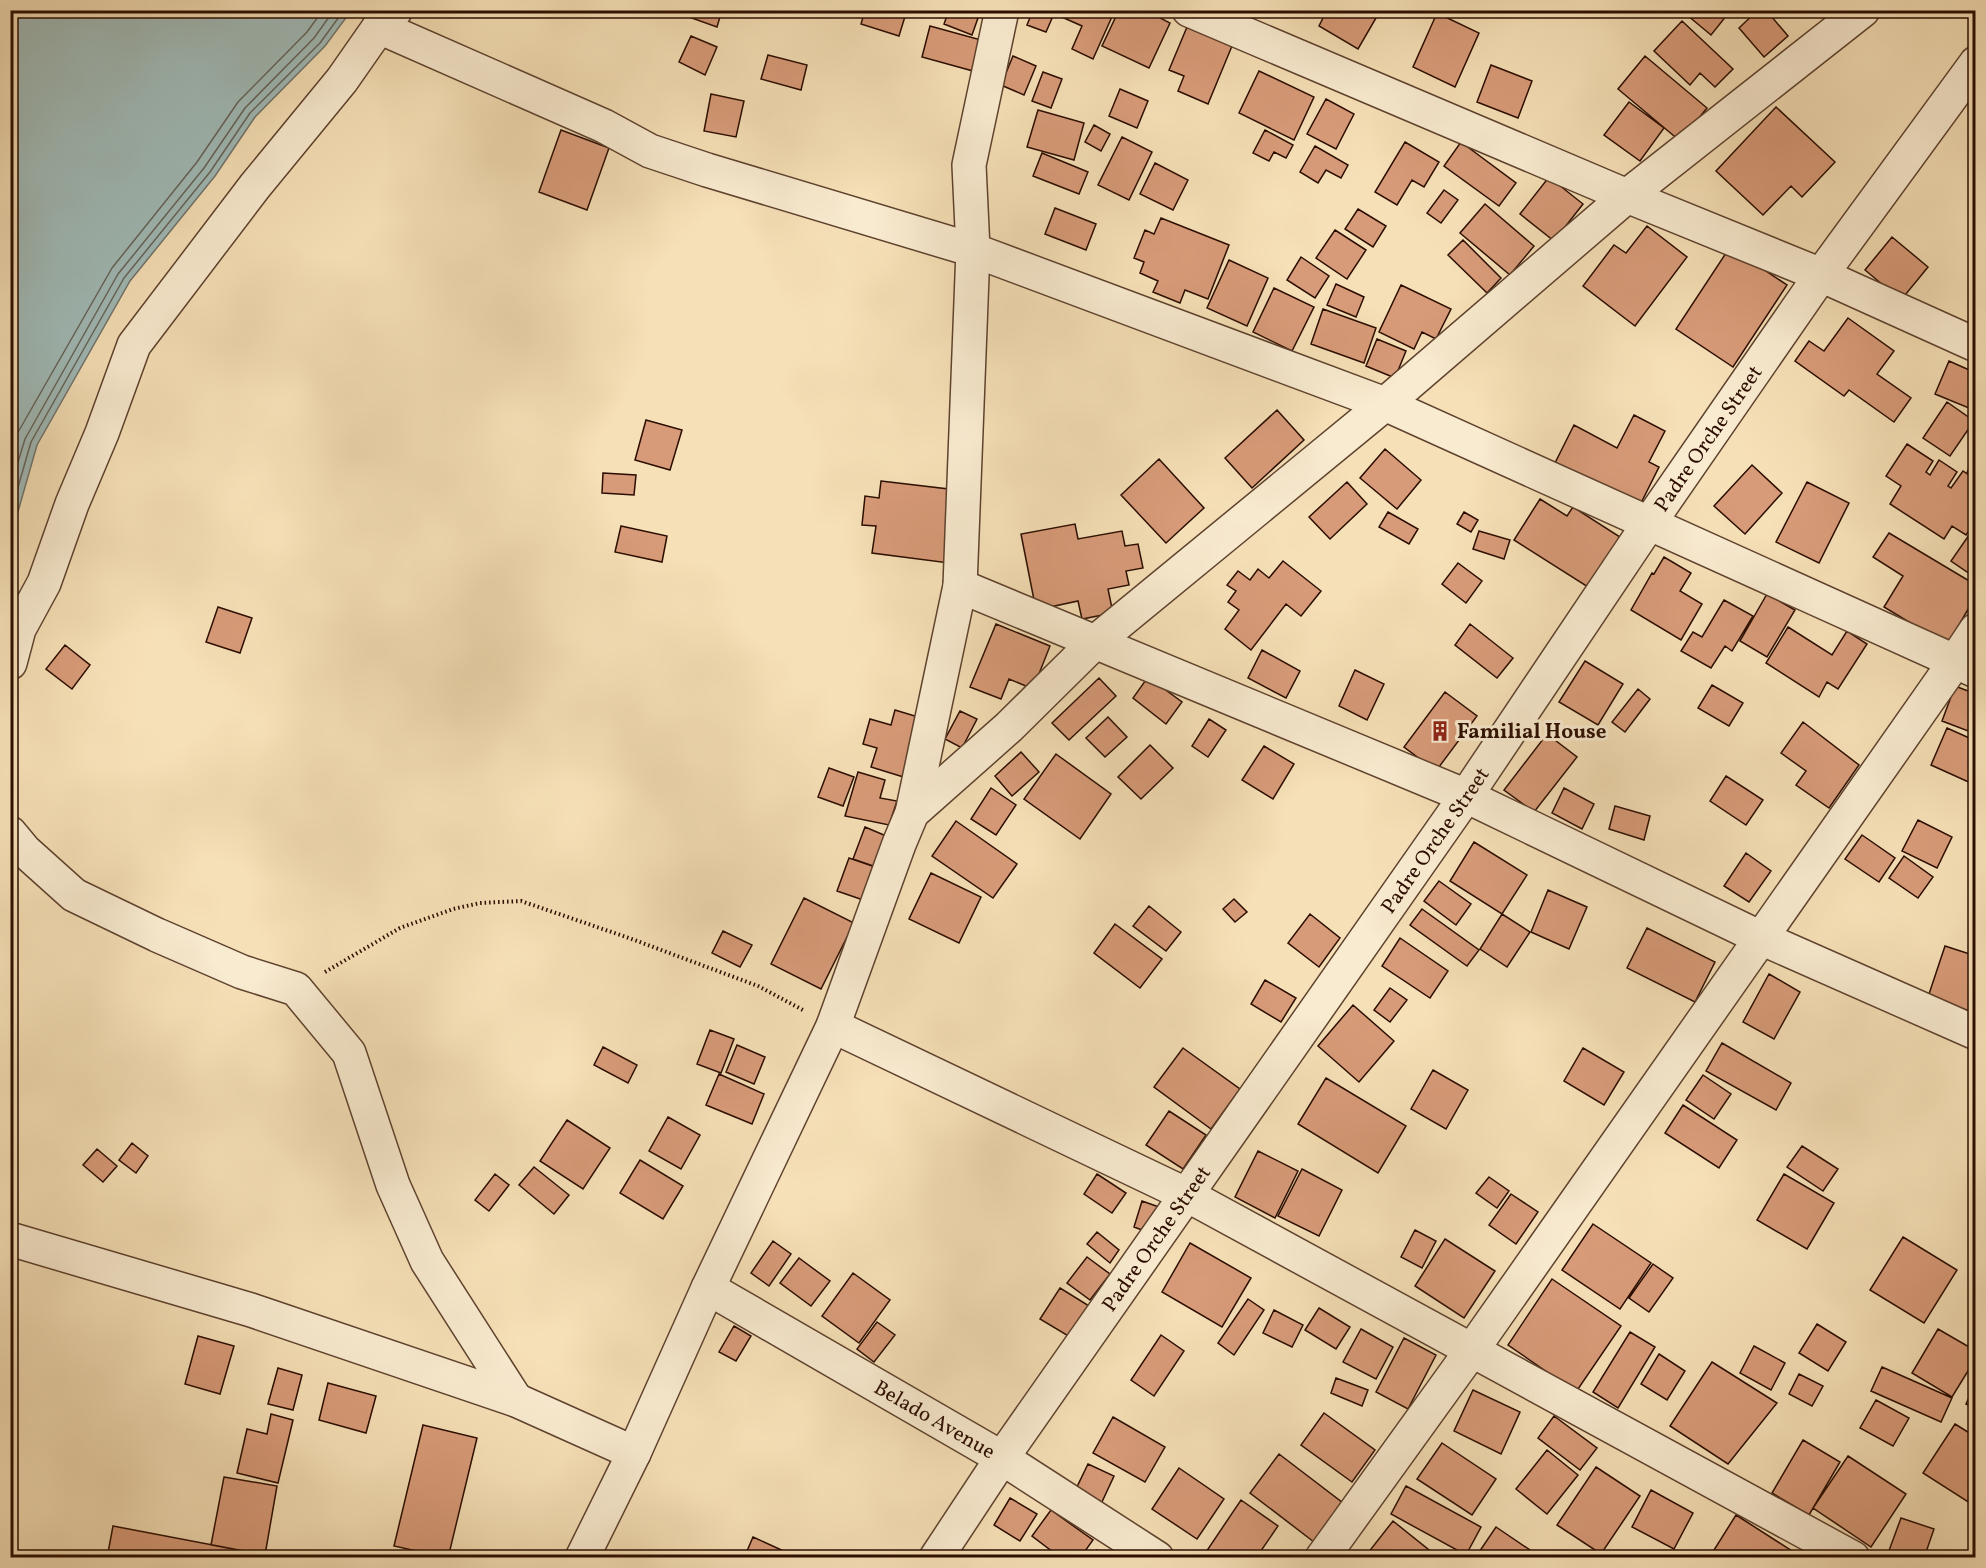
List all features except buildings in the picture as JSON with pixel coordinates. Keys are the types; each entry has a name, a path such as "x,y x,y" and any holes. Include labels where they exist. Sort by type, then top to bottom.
{"street":[{"path":"582,1557 634,1453 708,1288 833,1026 912,813 960,586 973,250 969,165 1002,10"},
{"path":"1189,10 1627,196 1821,275 1976,345"},
{"path":"912,813 1009,727 1094,643 1385,404 1627,196 1863,10"},
{"path":"10,663 19,629 44,583 134,345 255,186 342,80 387,19 651,151 973,250 1385,404 1650,522 1965,667"},
{"name":"Padre Orche Street","path":"936,1557 1002,1458 1466,796 1650,522 1821,275 1976,63"},
{"path":"960,586 1466,796 1761,938 1976,1033"},
{"path":"1322,1557 1472,1350 1761,938 1965,667 1976,630"},
{"path":"10,833 74,895 242,972 296,989 349,1053 393,1185 427,1261 516,1400"},
{"path":"833,1026 1187,1195 1853,1557"},
{"path":"10,1239 251,1310 516,1400 634,1453"},
{"name":"Belado Avenue","path":"708,1288 1002,1458 1157,1557"}],"path":[{"path":"296,989 400,928 453,909 480,903 521,901 758,986 833,1026"}],"water":[{"path":"11,10 351,11 325,46 255,117 215,176 130,281 37,445 11,536"}],"place":[{"name":"Familial House","path":"1440,731"}]}
